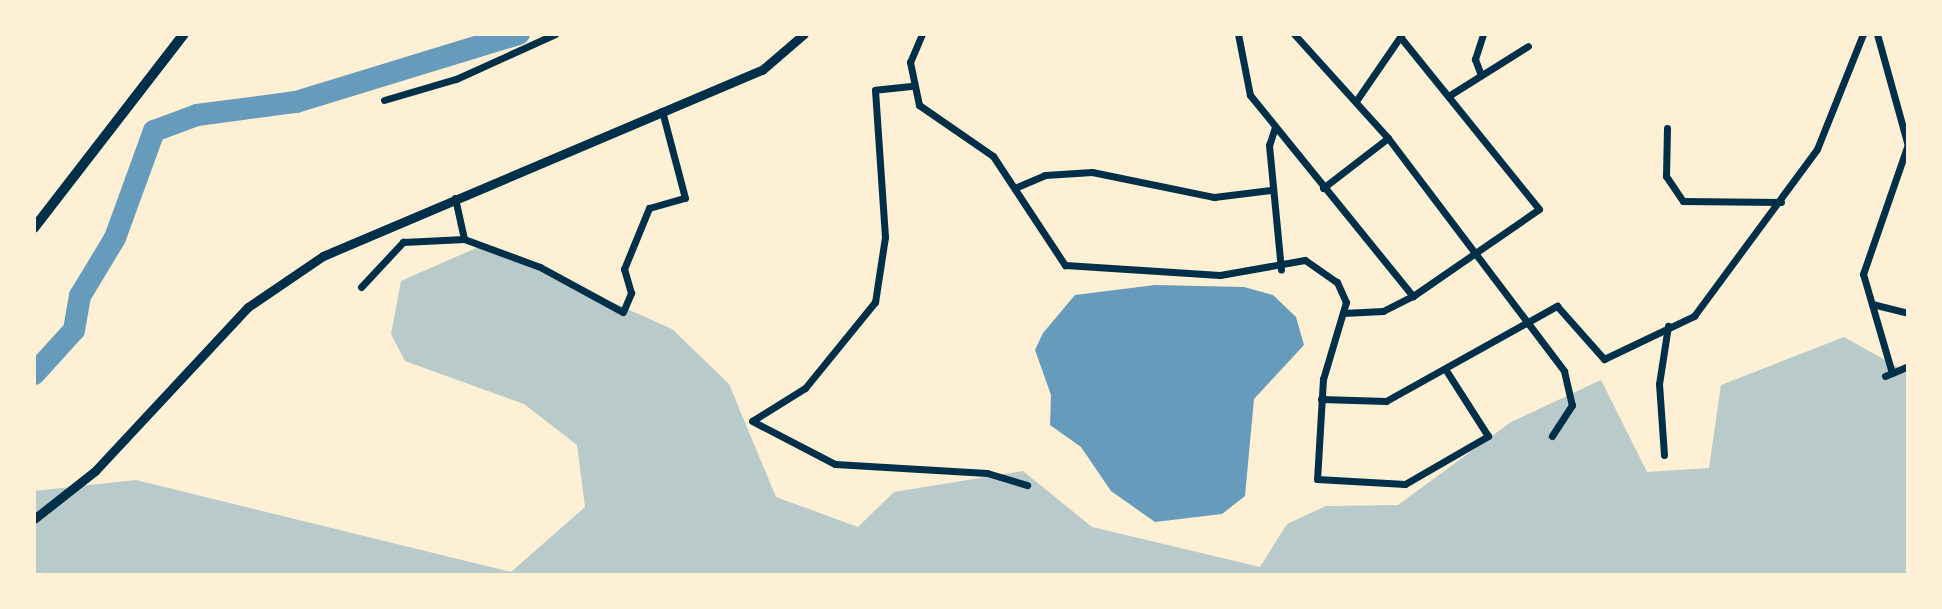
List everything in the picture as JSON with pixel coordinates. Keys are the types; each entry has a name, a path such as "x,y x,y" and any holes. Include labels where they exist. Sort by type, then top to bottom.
{"main road":[{"path":"34,228 184,34"}],"street":[{"path":"384,100 456,79 555,34"},
{"path":"34,519 95,471 248,307 323,256 455,196 762,70 804,34"},
{"path":"922,34 911,53 911,86 919,105 978,142 1017,187 1069,267 1220,275 1281,269 1305,260 1327,272 1346,294 1321,399 1317,479 1405,484 1488,436 1447,372"},
{"path":"1238,34 1250,95 1413,296"},
{"path":"1294,34 1388,138 1480,254 1564,371 1572,394 1570,416 1552,436"},
{"path":"1481,75 1475,59 1483,34"},
{"path":"1321,399 1386,401 1447,372 1557,306 1604,359 1704,309 1817,149 1863,34"},
{"path":"1877,34 1908,145 1863,274 1888,374 1908,366"},
{"path":"1343,313 1383,311 1413,296 1480,254 1539,209 1401,36 1356,101"},
{"path":"1450,95 1528,46"},
{"path":"911,86 875,90 885,237 867,318 805,388 752,421 835,464 987,473 1027,485"},
{"path":"361,287 403,242 464,239 540,267 623,312 631,293 624,269 649,208 685,198 662,111"},
{"path":"1275,127 1271,190 1281,269"},
{"path":"1667,128 1666,176 1683,201 1781,202"},
{"path":"1323,188 1388,138"},
{"path":"1017,187 1045,175 1092,172 1214,197 1271,190"},
{"path":"455,196 464,239"},
{"path":"1872,304 1908,313"},
{"path":"1664,455 1659,384 1668,326"}],"shaded area":[{"path":"483,245 672,329 729,384 776,497 858,527 894,492 1023,471 1092,527 1260,567 1287,524 1326,506 1398,505 1511,422 1601,380 1647,472 1709,468 1721,385 1844,337 1908,373 1908,575 34,575 34,491 136,480 511,572 585,507 577,445 524,404 405,361 391,334 401,281"}],"water":[{"path":"1155,285 1244,287 1273,295 1296,317 1304,345 1254,399 1245,496 1222,514 1155,522 1111,491 1081,447 1050,425 1051,395 1035,350 1043,333 1075,295"}],"waterway":[{"path":"34,374 74,330 80,296 115,238 154,131 197,115 296,102 519,34"}]}
